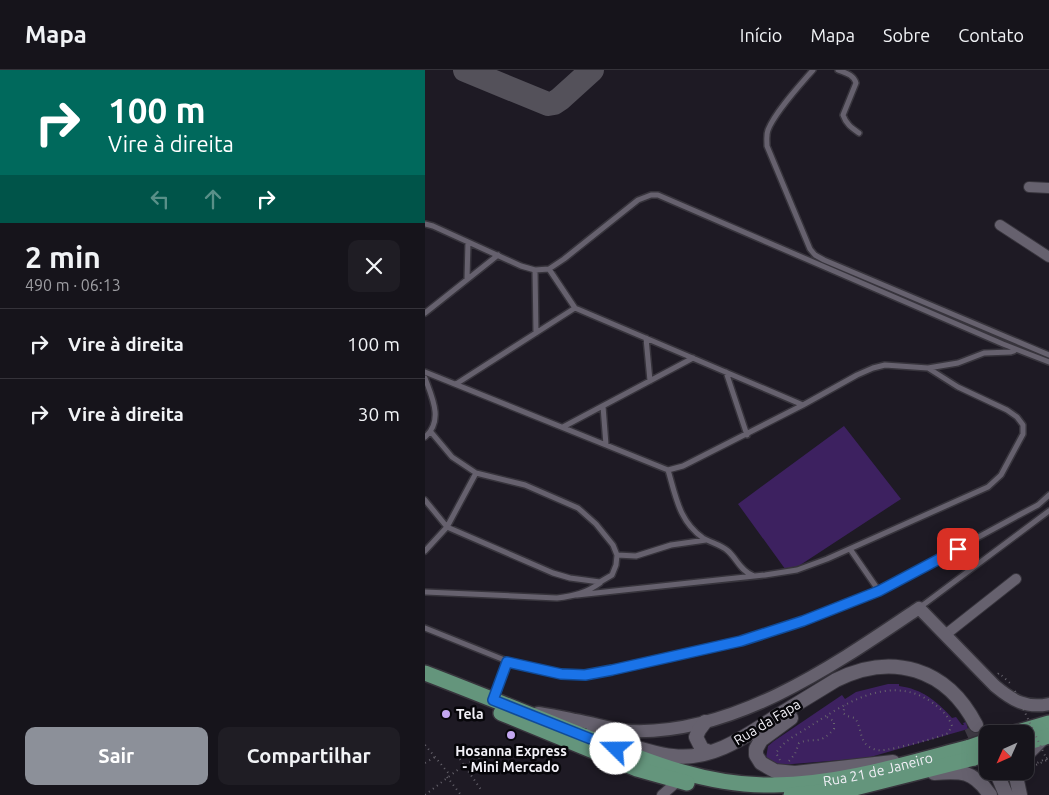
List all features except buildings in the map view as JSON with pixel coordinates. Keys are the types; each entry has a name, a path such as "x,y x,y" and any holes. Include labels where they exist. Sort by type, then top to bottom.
{"main road":[{"name":"Rua da Fapa","path":"527,713 662,754 685,756 710,752 740,740 836,680 849,674 893,666 923,672 937,680 960,700 969,712 973,726 952,699 930,682 900,674 877,675 853,682 831,692 761,740 756,749 756,754 761,763 775,771 785,772 921,760"},
{"name":"Rua 21 de Janeiro","path":"425,673 653,763 708,778 739,783 773,785 824,782 921,760 977,753"},
{"path":"425,683 637,769 711,789 765,795"},
{"path":"705,722 696,737 702,749 710,752"},
{"path":"1034,727 1049,723"},
{"path":"1034,748 1046,737"},
{"path":"791,795 851,789 908,775 977,753"},
{"path":"908,775 954,771 965,773 976,778 990,795"},
{"path":"996,780 1002,795"},
{"path":"1000,780 1006,795"},
{"path":"1017,780 1020,795"}],"street":[{"path":"1029,187 1049,188"},
{"path":"1000,225 1049,257"},
{"path":"945,635 1016,579"},
{"path":"527,713 629,731 651,731 705,722 764,700 800,682 868,643 919,608 1007,696 1026,705 1049,704"},
{"path":"662,795 678,781"}],"lane":[{"path":"813,70 771,124 766,138 767,146 810,249 815,255 824,260 1049,355"},
{"path":"838,70 853,76 855,79 856,83 843,115 850,126 859,133"},
{"path":"425,224 521,266 535,270 549,269 632,204 644,198 658,195 667,197 1049,362"},
{"path":"467,279 468,242"},
{"path":"425,313 498,255"},
{"path":"549,269 575,308 803,405"},
{"path":"535,270 537,333"},
{"path":"456,384 575,308"},
{"path":"646,338 650,381"},
{"path":"425,372 668,470 683,466 873,368 885,365 928,368 958,363 984,352 1011,352 1014,351 1013,348"},
{"path":"563,427 693,358"},
{"path":"425,592 519,598 557,598 797,570 850,549 989,487 1001,475 1023,434 1023,425 1017,417 1007,410 958,386 928,368"},
{"path":"726,372 747,434"},
{"path":"425,378 435,405 435,421 431,432 425,437"},
{"path":"603,406 606,445"},
{"path":"431,432 452,457 476,474 525,485 578,508 596,524 613,545 617,555 617,565 612,575 590,590 577,595"},
{"path":"668,470 683,517 692,529 706,540 719,544 729,551 741,568 754,576"},
{"path":"425,551 447,527 476,474"},
{"path":"425,628 507,662 561,674 585,675 612,670 741,641 803,621 879,591 1021,514 1049,495"},
{"path":"425,500 447,527 553,573 570,578 600,582"},
{"path":"919,608 1049,512"},
{"path":"617,555 636,556 671,545 706,540"},
{"path":"850,549 879,591"},
{"path":"493,700 507,662"}],"path":[{"path":"825,716 834,721 835,726 835,729 827,737 819,741 799,743 795,754 788,762 779,759 776,753 779,747 825,716 845,705 858,698 874,693 898,690 911,691 944,711 952,726 948,732 917,742 888,750 877,750 866,745 862,740 860,725 855,718 847,716 843,712 845,705"},
{"path":"1015,691 1048,759"},
{"path":"425,745 450,775"},
{"path":"425,795 464,765 499,750"},
{"path":"457,755 482,791"},
{"path":"425,763 435,756"},
{"path":"1048,759 1028,770 1027,768 1048,759"},
{"path":"447,778 461,795"}],"shaded area":[{"path":"844,426 901,499 788,573 738,504"},
{"path":"888,684 899,684 899,686 922,693 941,706 952,718 956,717 962,725 966,722 968,729 867,758 780,765 771,764 766,758 768,746 774,741 842,695 845,699 856,692"}],"taxiway":[{"path":"465,70 548,104 560,99 592,70"}],"tunnel":[{"path":"971,727 979,744"}],"place":[{"name":"Tela","path":"446,714"},
{"name":"Hosanna Express - Mini Mercado","path":"511,735"}],"route":[{"path":"616,749 493,700 507,662 561,674 585,675 741,641 803,621 879,591 958,549"}]}
